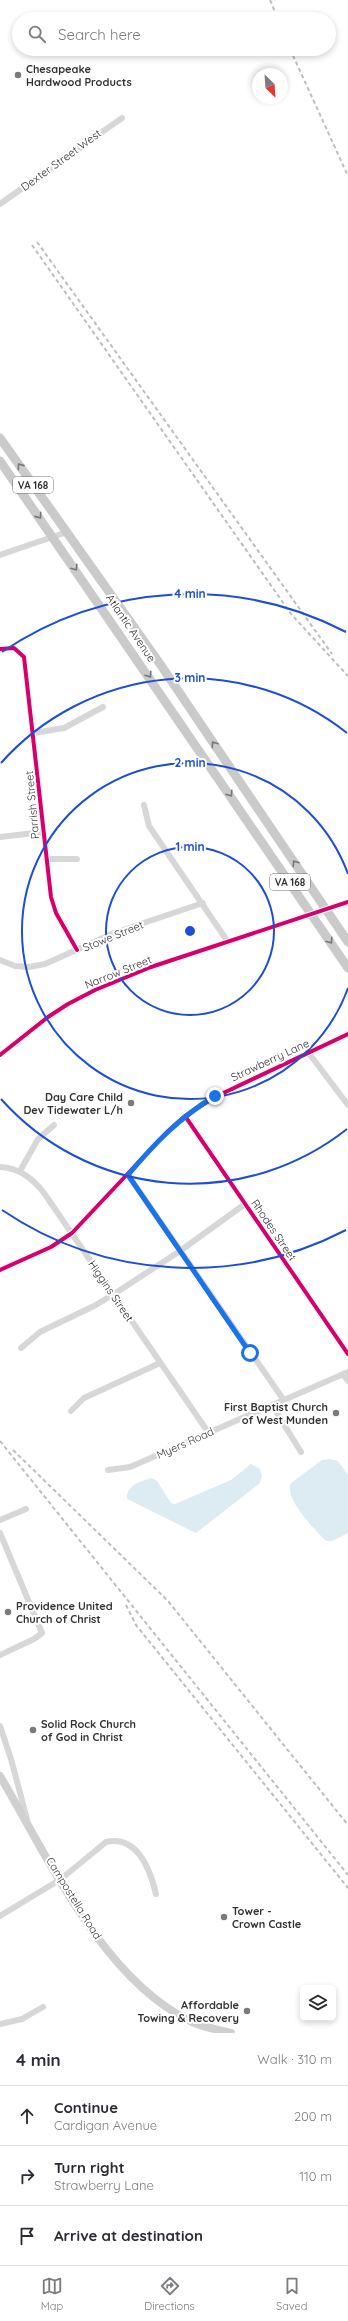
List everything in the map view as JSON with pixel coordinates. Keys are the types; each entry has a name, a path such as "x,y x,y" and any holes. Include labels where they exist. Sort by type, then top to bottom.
{"main road":[{"name":"Atlantic Avenue","path":"0,438 158,661 348,942"},
{"name":"Atlantic Avenue","path":"0,461 53,536 348,968"},
{"name":"Campostella Road","path":"0,1776 61,1879 103,1944 144,1988 183,2017 205,2026 231,2033"}],"street":[{"name":"Dexter Street West","path":"0,204 122,118"},
{"path":"0,555 67,532"},
{"name":"Parrish Street","path":"0,649 14,648 24,657 34,734 43,832 51,897 56,913 77,950"},
{"path":"34,734 64,728 103,707"},
{"path":"144,805 149,826 203,903 228,942"},
{"path":"0,837 43,832"},
{"path":"46,859 77,859"},
{"name":"Narrow Street","path":"0,1055 48,1017 88,994 151,967 348,902"},
{"name":"Stowe Street","path":"0,960 15,966 29,967 45,964 114,933 203,903"},
{"name":"Strawberry Lane","path":"0,1270 51,1247 72,1233 128,1175 149,1150 185,1116 215,1096 348,1034"},
{"path":"308,1052 348,1105"},
{"name":"Rhodes Street","path":"185,1116 348,1354"},
{"path":"20,1171 38,1139 54,1125"},
{"name":"Higgins Street","path":"0,1167 20,1171 41,1189 208,1432"},
{"path":"128,1175 283,1400"},
{"path":"21,1348 40,1332 94,1306 114,1294 180,1251 245,1204"},
{"path":"71,1411 84,1398 160,1363"},
{"path":"346,1373 348,1381"},
{"name":"Myers Road","path":"108,1470 130,1467 346,1373"},
{"path":"272,1405 301,1452"},
{"path":"0,1520 26,1509"},
{"path":"0,1533 42,1633 34,1639 0,1655"},
{"path":"0,1726 11,1759 28,1822"},
{"path":"0,1916 61,1879 95,1849 106,1842 115,1840 124,1841 138,1854 152,1875 156,1894"},
{"path":"0,2024 22,2019 43,2007"}],"shaded area":[{"path":"330,1459 338,1461 348,1475 348,1533 332,1541 326,1541 302,1514 292,1497 290,1489 291,1483 322,1460"},
{"path":"251,1464 260,1469 262,1476 260,1483 196,1533 127,1499 129,1490 135,1484 152,1478 157,1481 171,1503 175,1504 231,1480"}],"railway":[{"path":"270,0 275,12"},
{"path":"293,56 348,176"},
{"path":"37,242 332,654"},
{"path":"32,245 291,614 348,676"},
{"path":"0,1441 348,1875"},
{"path":"13,1450 168,1601 348,1825"},
{"path":"126,1605 136,1625 348,1888"}],"cycle path":[{"path":"0,649 14,648 24,657 51,897 56,913 77,950"},
{"path":"0,1055 48,1017 68,1004 95,990 151,967 348,902"},
{"path":"0,1270 51,1247 72,1233 166,1133 185,1116 215,1097 348,1034"},
{"path":"185,1116 348,1354"}],"place":[{"name":"Chesapeake Hardwood Products","path":"18,75"},
{"name":"Day Care Child Dev Tidewater L/h","path":"131,1103"},
{"name":"First Baptist Church of West Munden","path":"336,1413"},
{"name":"Providence United Church of Christ","path":"8,1612"},
{"name":"Solid Rock Church of God in Christ","path":"33,1730"},
{"name":"Tower - Crown Castle","path":"224,1917"},
{"name":"Affordable Towing & Recovery","path":"247,2011"}],"route":[{"path":"215,1096 182,1118 166,1132 128,1175 250,1353"}]}
